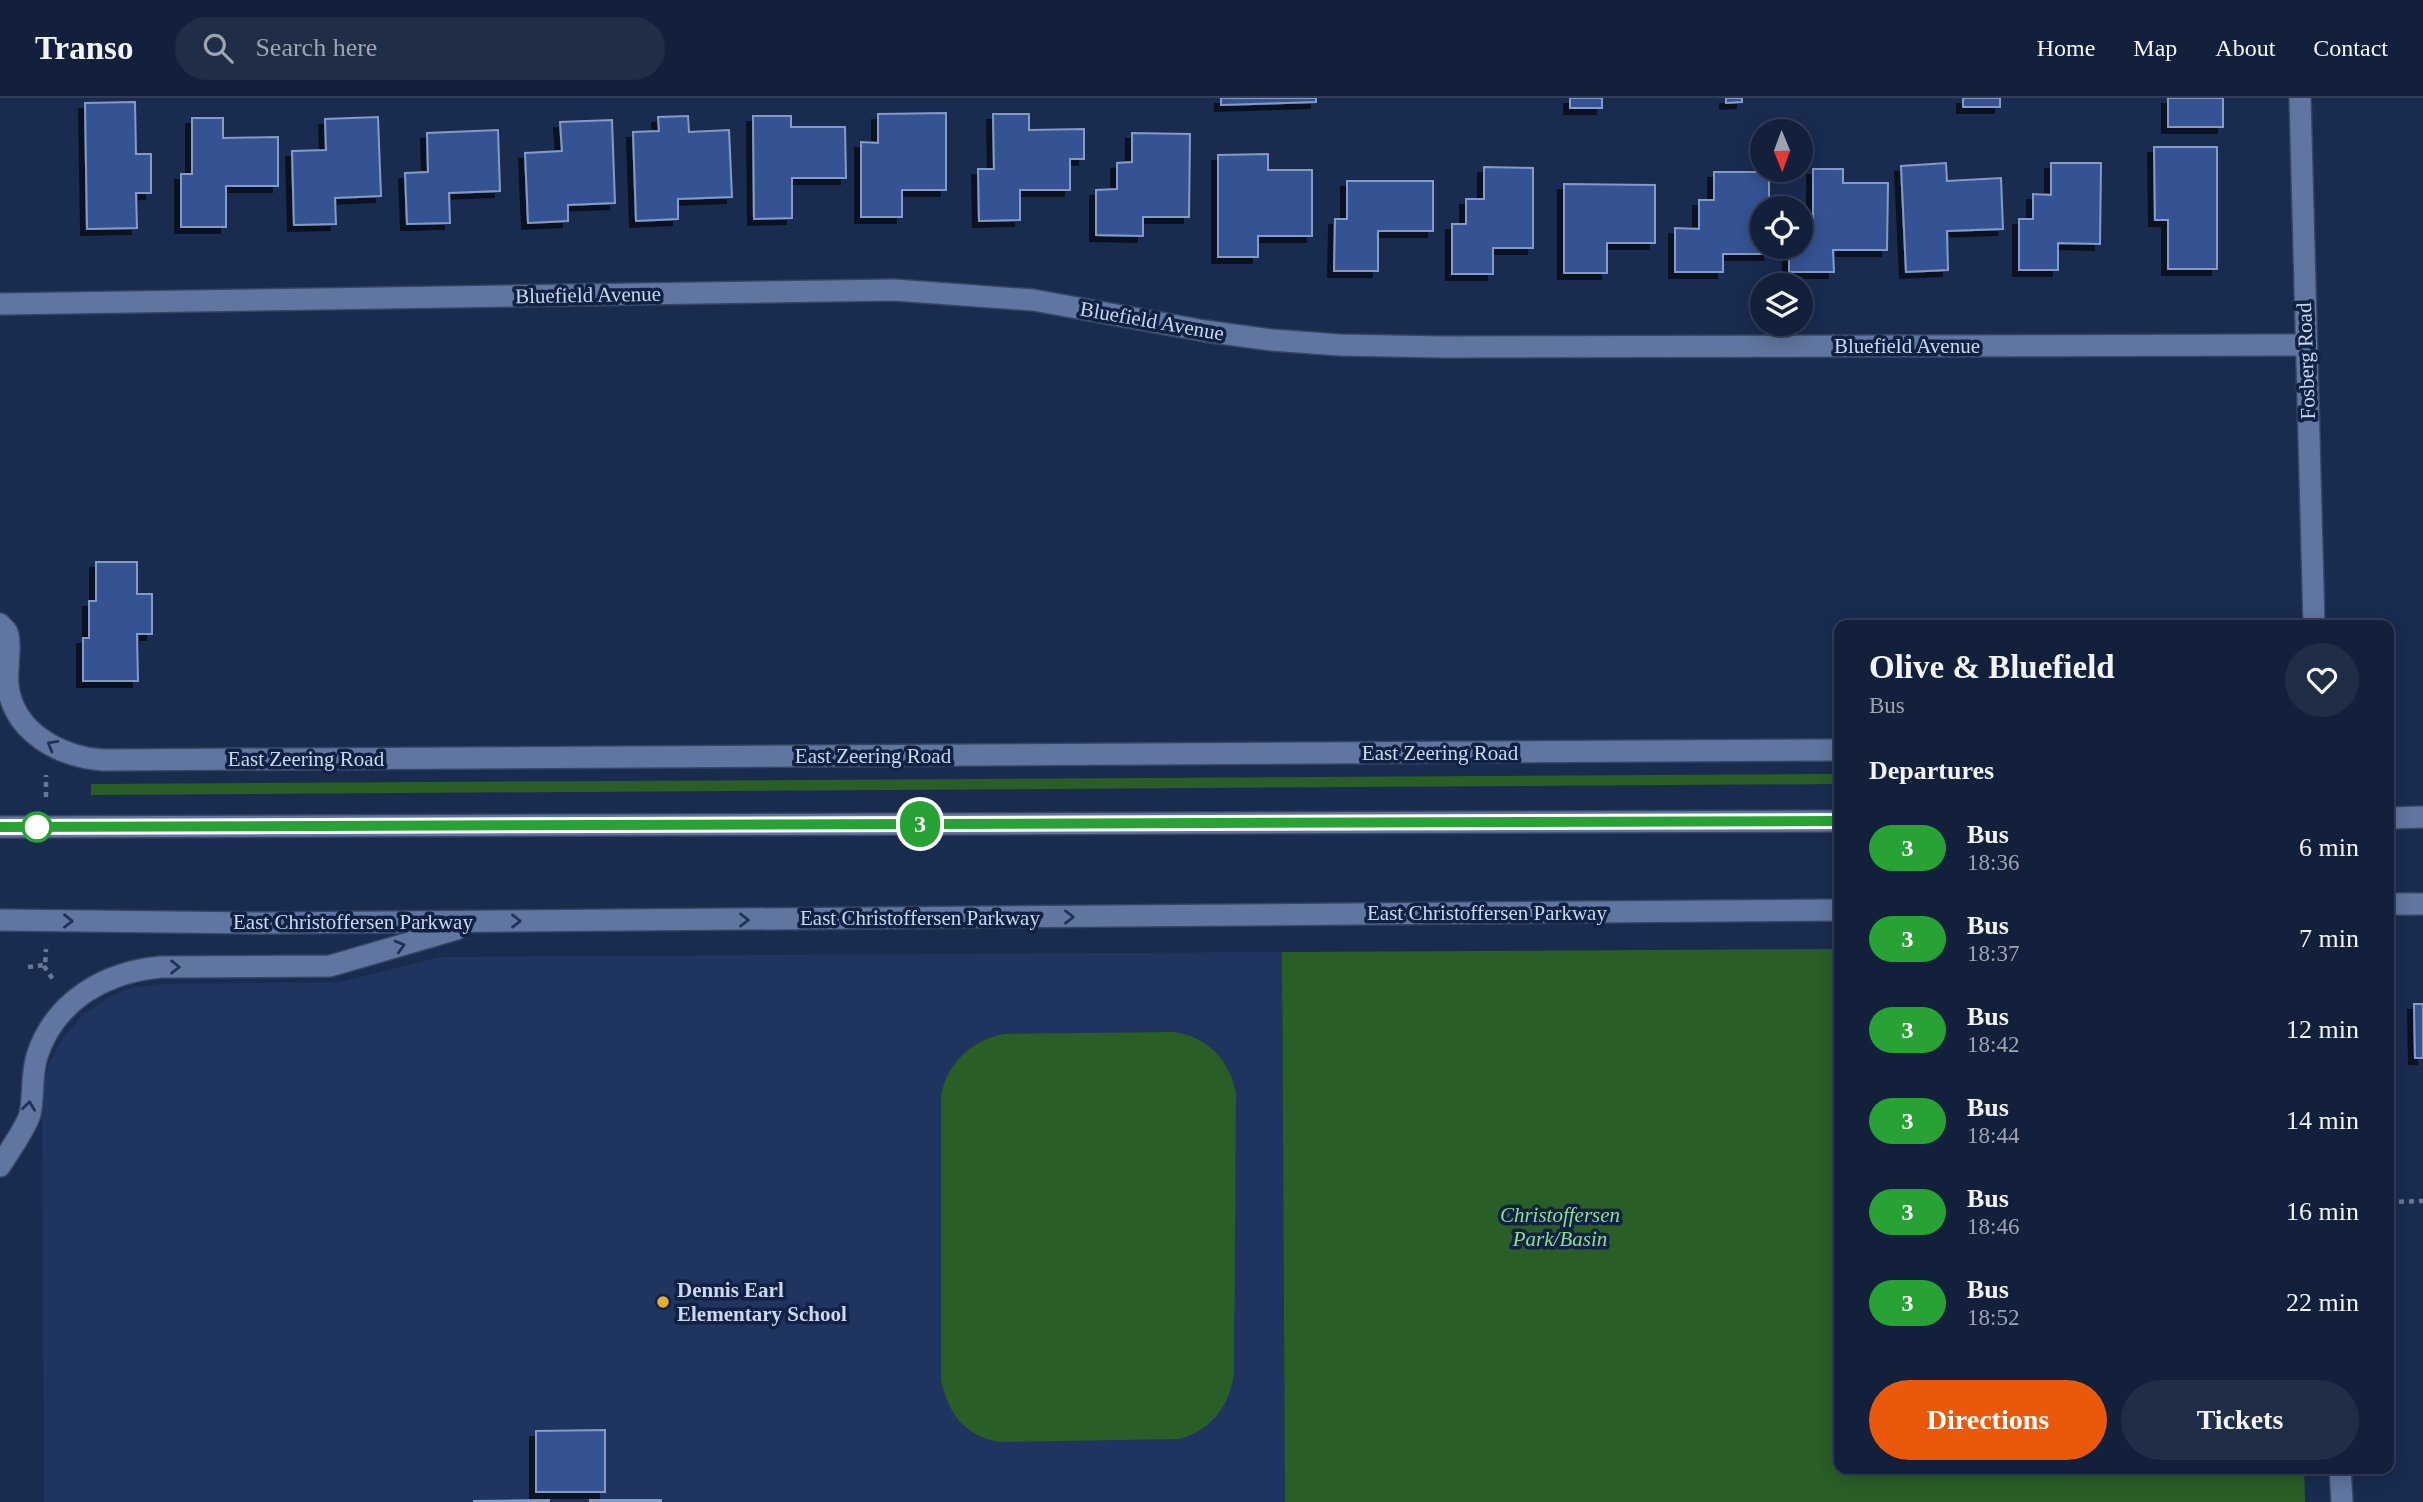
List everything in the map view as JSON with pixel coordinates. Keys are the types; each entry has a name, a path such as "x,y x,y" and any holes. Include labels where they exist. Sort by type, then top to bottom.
{"street":[{"name":"Fosberg Road","path":"2300,98 2314,620"},
{"name":"Bluefield Avenue","path":"0,304 894,290 1033,300 1239,336 1363,346 2305,345"},
{"name":"East Zeering Road","path":"0,624 8,633 8,685 11,699 25,724 47,743 73,756 117,760 1834,750"},
{"path":"2394,818 2423,817"},
{"path":"0,827 1834,821"},
{"path":"2394,904 2423,904"},
{"name":"East Christoffersen Parkway","path":"0,920 483,922 1834,910"},
{"path":"0,1166 30,1115 35,1066 45,1037 71,1002 113,976 136,969 161,967 330,966 483,922"},
{"path":"2340,1474 2342,1502"}],"path":[{"path":"37,786 47,785"},
{"path":"28,967 45,965 46,949"},
{"path":"2394,1202 2423,1201"}],"shaded area":[{"name":"Dennis Earl Elementary School","path":"1282,952 1285,1502 44,1502 42,1092 49,1064 63,1037 83,1015 109,997 128,989 159,984 340,982 441,957"}],"green space":[{"path":"1834,774 1834,784 91,795 91,784"},
{"name":"Christoffersen Park/Basin","path":"1834,949 1834,1474 2304,1474 2305,1502 1285,1502 1282,952"},
{"path":"1174,1032 1197,1039 1216,1052 1228,1070 1236,1093 1234,1374 1228,1396 1210,1423 1179,1439 999,1442 986,1439 967,1428 953,1413 941,1380 941,1096 949,1073 955,1063 972,1048 1004,1034"}],"building":[{"path":"1221,98 1316,98 1316,102 1221,105"},
{"path":"1570,98 1602,98 1602,108 1570,108"},
{"path":"1726,98 1742,98 1742,102 1726,103"},
{"path":"1963,98 2000,98 2000,107 1963,107"},
{"path":"2168,98 2223,98 2223,127 2168,127"},
{"path":"135,102 136,154 151,154 151,193 136,193 137,228 87,229 85,103"},
{"path":"946,113 946,190 902,190 902,217 861,217 861,142 878,143 878,114"},
{"path":"993,114 1029,114 1029,130 1084,129 1084,159 1070,159 1070,190 1020,190 1020,220 979,221 978,169 994,169"},
{"path":"688,116 689,132 729,130 732,197 678,199 678,219 636,221 633,132 659,131 658,117"},
{"path":"753,116 791,116 791,127 845,127 846,178 792,178 792,218 754,219"},
{"path":"378,117 381,196 335,198 336,224 294,225 292,151 326,150 325,119"},
{"path":"192,118 223,118 223,138 278,137 278,186 226,186 226,227 181,227 181,174 192,174"},
{"path":"612,120 615,203 568,205 568,221 528,223 525,153 562,151 560,122"},
{"path":"498,130 500,191 449,193 450,223 407,224 405,173 428,172 427,133"},
{"path":"1132,133 1190,134 1189,217 1143,217 1143,236 1096,235 1096,190 1117,189 1117,163 1132,162"},
{"path":"2154,147 2217,147 2217,269 2168,269 2168,220 2155,220"},
{"path":"1268,154 1268,170 1312,170 1312,236 1258,236 1258,257 1218,257 1218,155"},
{"path":"1946,163 1947,181 2001,178 2003,229 1947,231 1948,270 1906,272 1901,166"},
{"path":"2051,163 2101,163 2100,244 2058,243 2058,270 2019,270 2019,219 2033,219 2033,194 2051,195"},
{"path":"1484,167 1533,168 1533,248 1493,248 1493,274 1452,274 1452,224 1466,224 1466,199 1484,199"},
{"path":"1813,169 1843,169 1843,183 1888,183 1887,250 1833,250 1834,272 1789,272 1789,259 1813,259"},
{"path":"1714,172 1750,172 1750,182 1769,182 1769,196 1750,196 1750,254 1723,254 1723,272 1675,272 1675,228 1699,229 1699,200 1714,200"},
{"path":"1347,181 1433,181 1433,231 1378,231 1378,271 1334,271 1335,219 1347,219"},
{"path":"1564,184 1655,185 1655,243 1607,243 1607,273 1564,273"},
{"path":"96,562 137,562 137,594 152,594 152,634 137,634 138,681 83,681 83,638 89,638 89,601 96,601"},
{"path":"2414,1004 2423,1004 2423,1058 2415,1058"},
{"path":"605,1430 605,1492 536,1492 536,1431"},
{"path":"661,1500 661,1502 590,1502"},
{"path":"474,1501 549,1502 474,1502"}],"bus line":[{"name":"3","path":"0,827 1834,821"}],"place":[{"name":"Dennis Earl Elementary School","path":"663,1302"}]}
